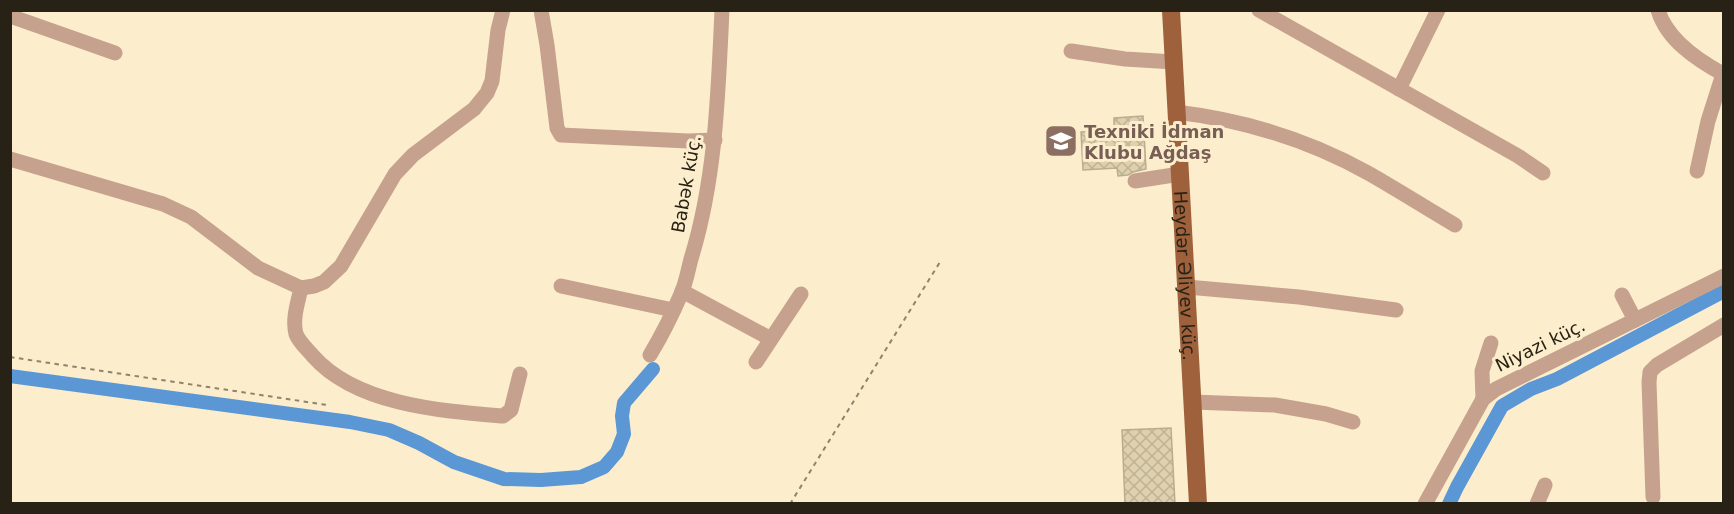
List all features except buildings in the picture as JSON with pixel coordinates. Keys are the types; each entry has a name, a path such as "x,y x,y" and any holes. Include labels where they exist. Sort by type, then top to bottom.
{"main road":[{"name":"Heydər Əliyev küç.","path":"1171,10 1198,504"}],"street":[{"path":"10,159 163,204 191,217 258,268 301,288 314,286 324,282 342,266 395,174 413,156 482,101 492,81 498,30 503,10"},
{"path":"541,10 556,128 561,135 688,141 715,140"},
{"name":"Babək küç.","path":"650,355 682,291 698,239 711,177 722,10"},
{"path":"1259,10 1518,156 1543,173"},
{"path":"1399,89 1438,10"},
{"path":"1658,10 1661,22 1671,36 1688,51 1724,74 1708,121 1697,171"},
{"path":"10,16 115,53"},
{"path":"1071,51 1125,59 1174,62"},
{"path":"1176,112 1210,116 1239,123 1310,146 1367,172 1455,225"},
{"path":"1136,181 1180,174"},
{"name":"Niyazi küç.","path":"1425,504 1483,399 1496,389 1724,276"},
{"path":"561,286 674,310"},
{"path":"1187,287 1299,297 1396,310"},
{"path":"301,288 295,318 296,333 303,345 321,366 368,393 396,402 503,416 511,411 520,374"},
{"path":"682,291 771,339"},
{"path":"756,362 801,294"},
{"path":"1622,295 1635,320"},
{"path":"1653,497 1650,372 1657,365 1724,325"},
{"path":"1483,399 1482,371 1491,343"},
{"path":"1193,402 1275,405 1326,414 1353,422"},
{"path":"1537,504 1545,485"}],"path":[{"path":"790,504 940,262"},
{"path":"10,357 327,405"}],"waterway":[{"path":"1449,504 1502,406 1724,291"},
{"path":"10,376 350,422 389,430 454,462 504,479 541,480 581,477 604,467 617,452 624,434 622,416 624,403 653,369"}],"place":[{"name":"Texniki İdman Klubu Ağdaş","path":"1061,141"}]}
